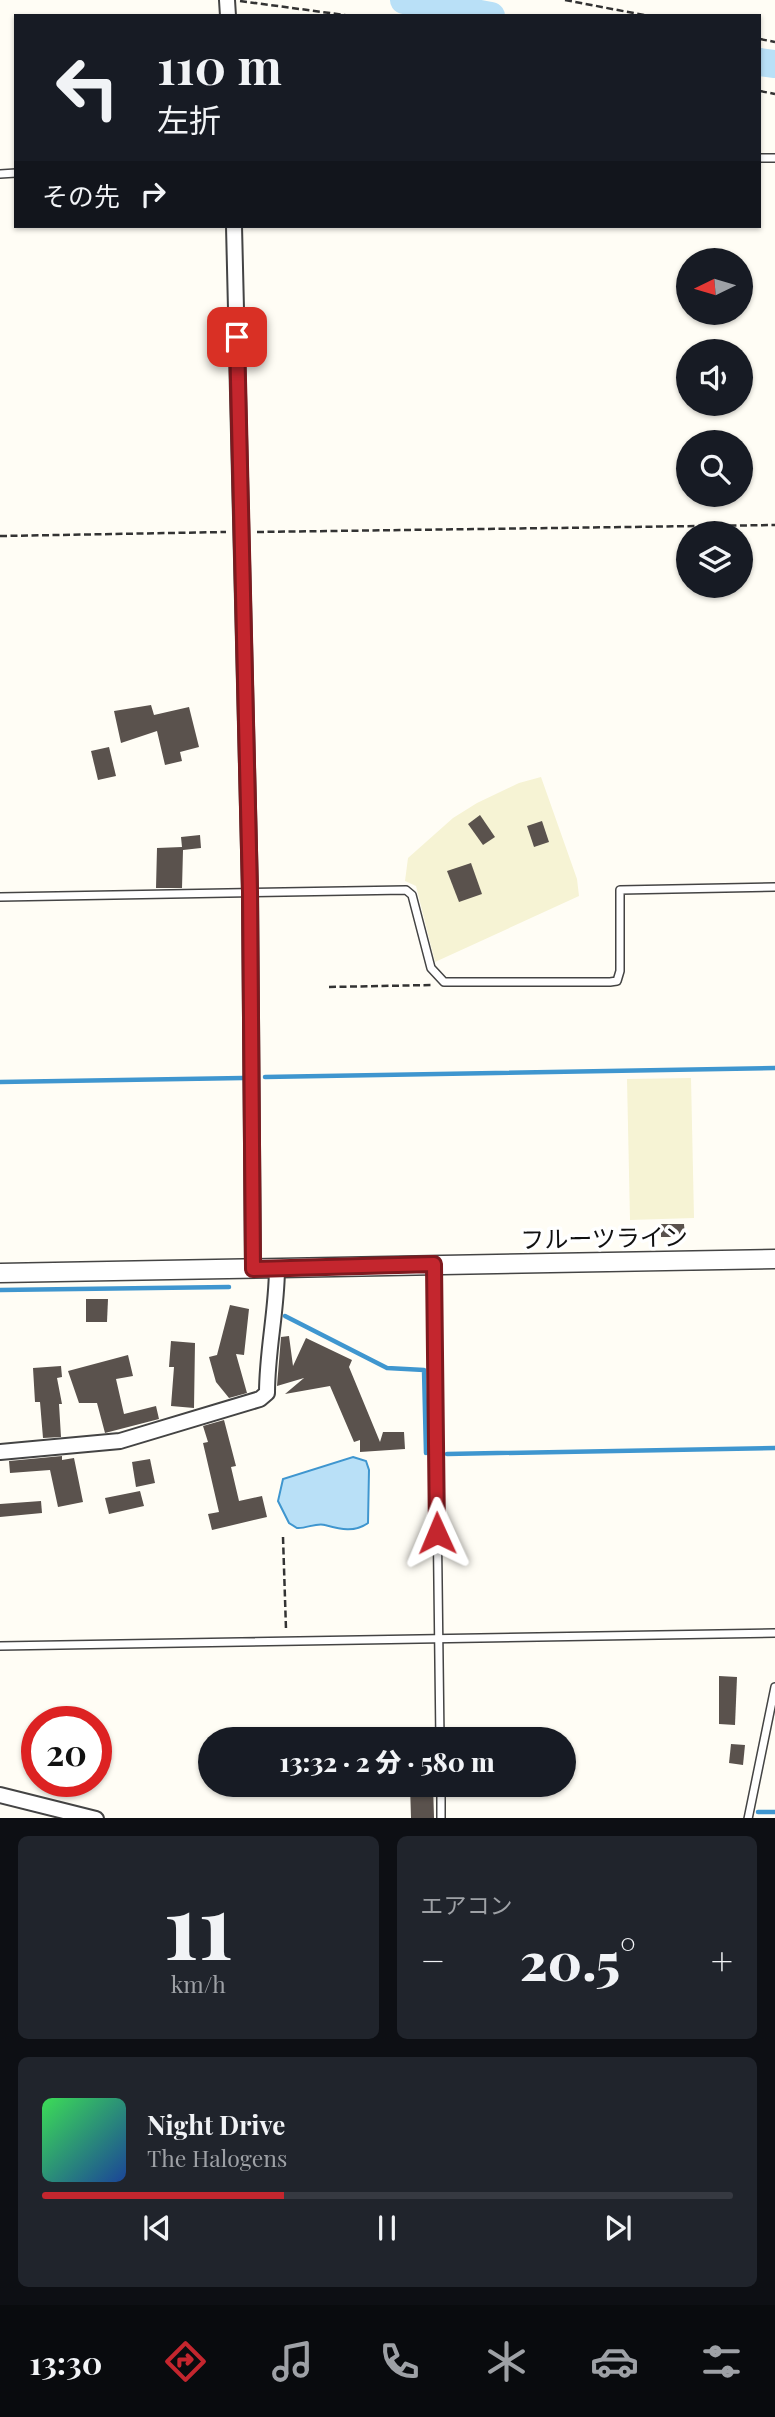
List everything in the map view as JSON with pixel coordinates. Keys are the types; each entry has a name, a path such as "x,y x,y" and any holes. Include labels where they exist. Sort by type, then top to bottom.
{"street":[{"path":"234,228 250,892 253,1269"},
{"name":"フルーツライン","path":"0,1273 775,1259"},
{"path":"0,1452 120,1441 260,1399 267,1393 267,1352 277,1303 277,1268"},
{"path":"0,1795 96,1818"}],"lane":[{"path":"0,897 406,890 412,895 431,968 439,978 452,983 610,982 617,981 620,971 620,890 775,887"},
{"path":"434,1264 440,1727"},
{"path":"0,1646 775,1633"},
{"path":"748,1818 775,1687"},
{"path":"440,1797 441,1818"}],"path":[{"path":"234,0 337,14"},
{"path":"565,0 638,14"},
{"path":"0,536 775,525"},
{"path":"329,987 431,985 439,978"},
{"path":"283,1536 287,1643"}],"shaded area":[{"path":"541,777 577,879 579,896 435,962 416,886 405,881 408,858 453,818 477,803 519,783"},
{"path":"691,1078 694,1218 630,1220 627,1079"}],"water":[{"path":"353,1457 366,1461 369,1470 368,1523 347,1529 322,1524 297,1528 289,1523 278,1501 283,1479"}],"building":[{"path":"151,705 154,715 189,707 199,747 180,752 182,761 165,765 157,731 121,743 114,711"},
{"path":"109,747 116,776 98,780 91,751"},
{"path":"480,815 495,837 483,845 468,824"},
{"path":"542,821 549,842 534,847 527,826"},
{"path":"200,835 201,848 183,850 182,888 156,888 157,848 182,847 181,837"},
{"path":"471,863 482,894 459,902 447,871"},
{"path":"661,1224 684,1224 685,1237 661,1237"},
{"path":"86,1299 108,1299 107,1322 86,1322"},
{"path":"230,1305 249,1309 244,1355 236,1354 247,1393 229,1398 216,1382 209,1357 217,1355"},
{"path":"289,1336 293,1366 306,1338 352,1360 349,1367 380,1442 383,1432 404,1432 405,1449 360,1452 360,1440 354,1442 330,1386 285,1394 304,1378 277,1386 281,1337"},
{"path":"171,1341 195,1343 194,1408 171,1406 174,1367 169,1367"},
{"path":"128,1355 133,1376 116,1379 124,1414 156,1406 159,1419 105,1433 97,1403 79,1403 68,1371"},
{"path":"61,1366 62,1377 57,1378 62,1404 59,1404 61,1437 43,1438 40,1402 35,1402 33,1368"},
{"path":"224,1420 236,1466 231,1467 239,1501 262,1496 267,1517 212,1530 208,1514 219,1512 203,1443 208,1442 203,1426"},
{"path":"62,1456 62,1460 74,1458 83,1502 58,1507 50,1470 10,1473 9,1461"},
{"path":"150,1459 155,1483 136,1487 132,1462"},
{"path":"140,1491 144,1506 109,1514 105,1498"},
{"path":"41,1501 42,1513 0,1517 0,1504"},
{"path":"719,1676 737,1677 735,1725 719,1724"},
{"path":"731,1744 745,1745 743,1765 729,1763"},
{"path":"410,1797 433,1797 434,1818 411,1818"}],"waterway":[{"path":"404,0 480,14"},
{"path":"761,62 775,64"},
{"path":"265,1077 775,1068"},
{"path":"0,1082 243,1078"},
{"path":"0,1290 229,1287"},
{"path":"285,1316 387,1368 424,1370 426,1453"},
{"path":"447,1454 775,1448"},
{"path":"758,1812 775,1812"}],"route":[{"path":"237,337 250,892 253,1269 434,1264 437,1533"}]}
